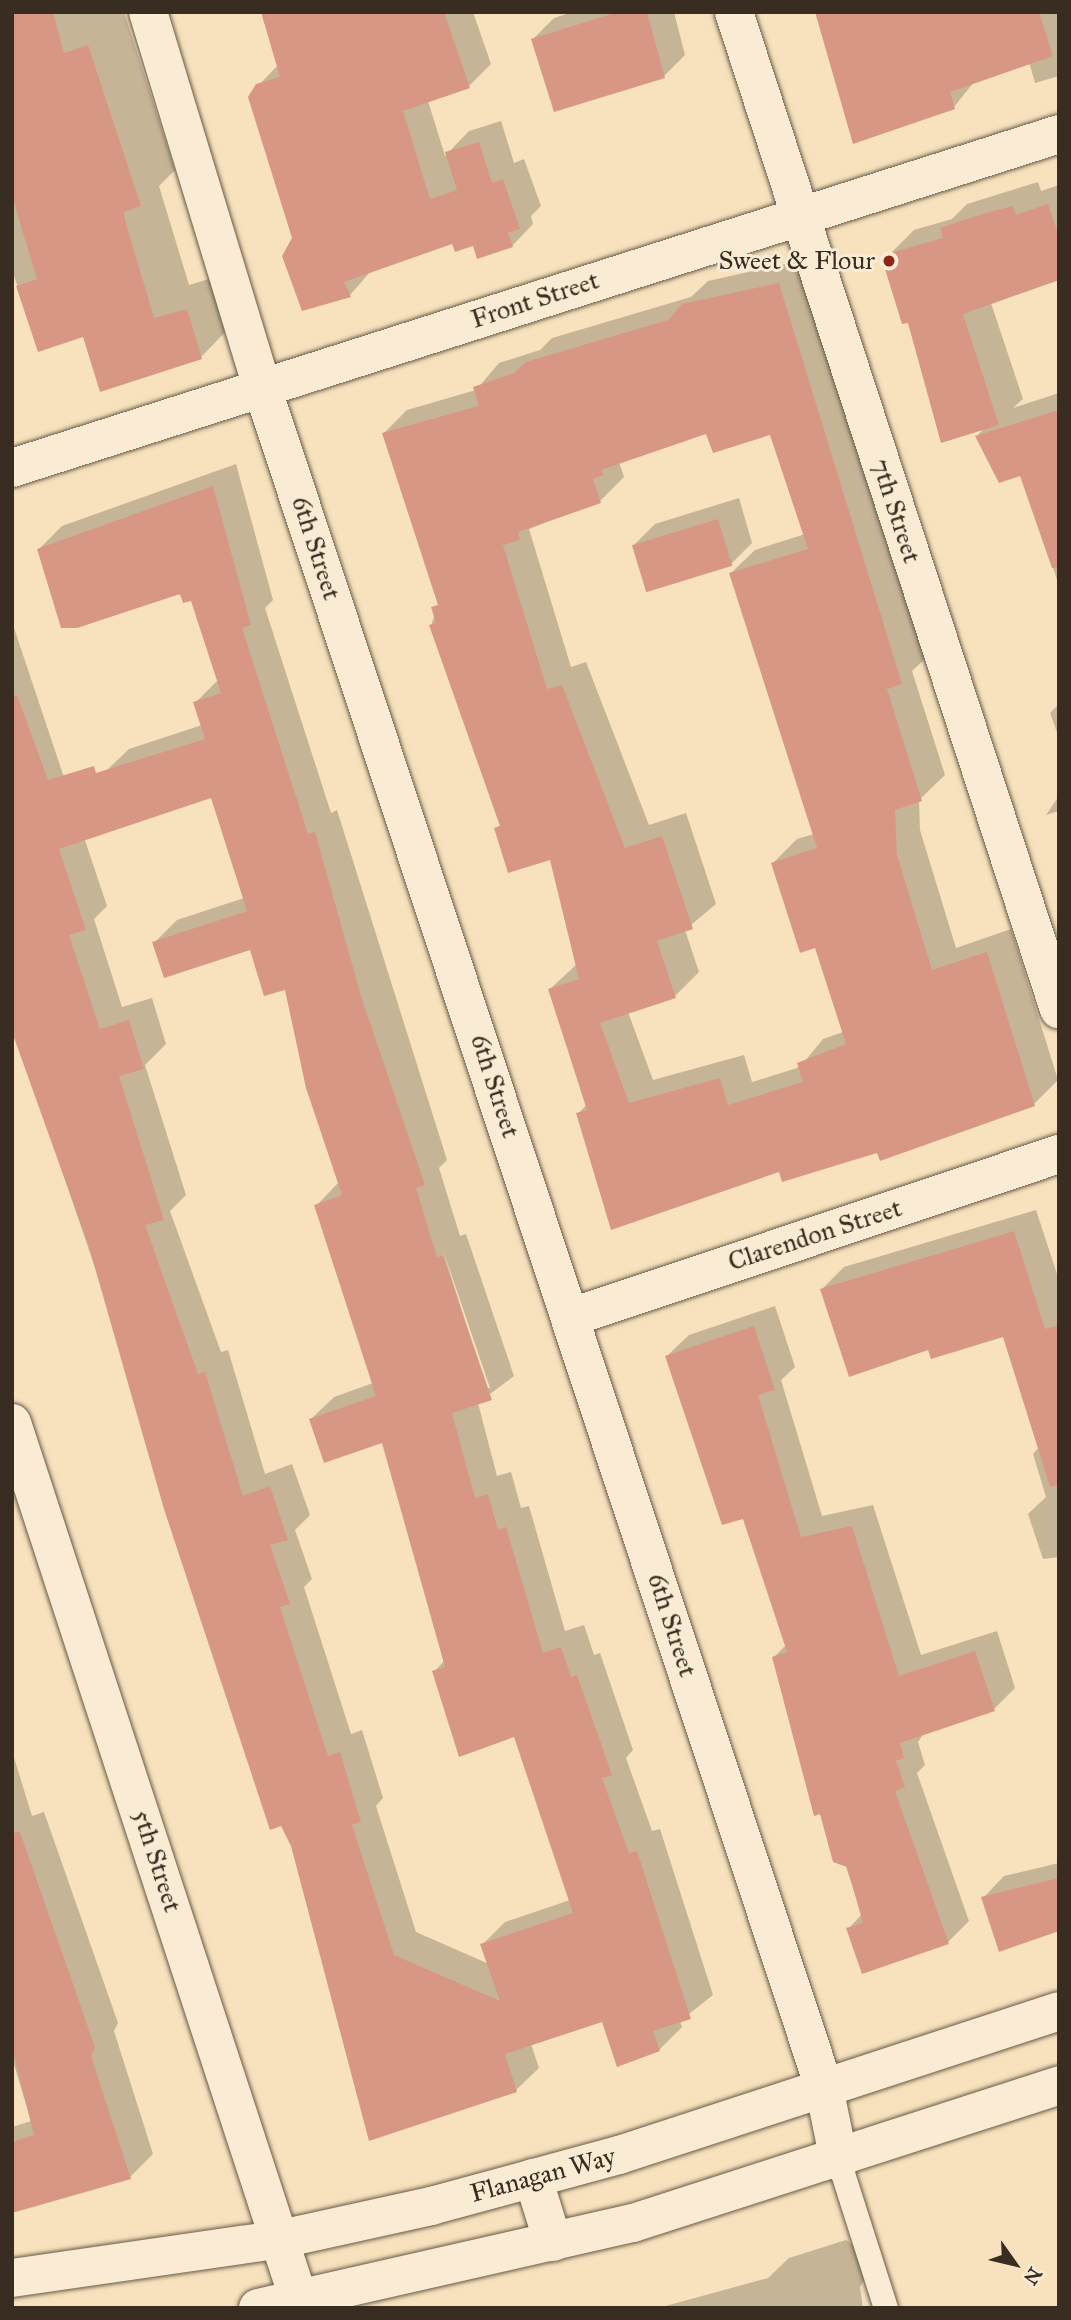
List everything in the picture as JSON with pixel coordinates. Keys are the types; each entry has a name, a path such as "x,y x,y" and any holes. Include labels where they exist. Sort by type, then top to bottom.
{"street":[{"name":"6th Street","path":"148,12 262,387 572,1317 824,2087 839,2161"},
{"name":"7th Street","path":"734,12 1059,1009"},
{"name":"Front Street","path":"12,468 1059,134"},
{"name":"Clarendon Street","path":"572,1317 1059,1154"},
{"name":"5th Street","path":"12,1423 299,2300"},
{"name":"Flanagan Way","path":"12,2278 281,2239 533,2178 1059,2011"},
{"path":"258,2308 553,2242 839,2161 1059,2085"},
{"path":"533,2178 553,2242"}],"lane":[{"path":"839,2161 886,2308"}],"building":[{"path":"12,12 53,12 64,53 88,45 141,206 124,212 154,318 187,309 202,359 100,392 83,337 38,352 16,286 37,279 12,196"},
{"path":"261,12 444,12 470,88 403,111 430,199 457,190 445,152 479,142 492,183 503,179 520,229 508,233 513,247 477,259 473,246 455,252 452,244 344,282 351,297 302,311 282,256 292,238 248,97 256,84 280,77"},
{"path":"618,12 647,12 665,78 554,112 531,39"},
{"path":"815,12 1039,12 1053,56 950,92 955,109 853,144"},
{"path":"1048,204 1059,237 1059,280 963,314 999,425 941,443 908,323 902,324 885,269 887,254 943,238 940,228 989,212 1013,206 1016,215"},
{"path":"779,283 902,684 887,689 922,801 895,810 897,855 932,970 987,952 1035,1106 880,1161 877,1153 782,1182 779,1172 611,1230 576,1113 587,1110 548,989 579,979 550,860 508,873 494,828 500,826 429,625 436,623 431,607 438,605 382,433 479,406 473,387 514,373 526,362 668,320 682,304","holes":["706,434 713,453 770,435 808,549 729,573 817,848 771,863 800,953 815,948 846,1044 797,1063 803,1082 728,1105 720,1078 629,1103 600,1023 676,998 657,941 693,929 662,836 625,848 562,685 547,689 503,545 520,540 518,532 601,503 593,479 604,475 601,470"]},
{"path":"1059,410 1059,567 1052,568 1020,476 999,483 975,436"},
{"path":"213,486 251,625 242,628 308,834 315,832 361,996 425,1185 416,1188 437,1257 443,1256 492,1400 452,1413 475,1498 488,1494 498,1530 506,1527 543,1653 561,1647 571,1677 577,1675 612,1775 602,1778 629,1853 637,1851 691,2019 653,2031 660,2051 617,2067 602,2022 505,2054 517,2092 369,2141 291,1846 281,1826 270,1830 164,1509 89,1247 12,1032 12,696 17,695 48,780 94,766 96,773 205,739 193,702 221,693 191,601 183,603 180,594 77,628 61,628 37,549","holes":["211,798 247,911 152,942 164,978 250,950 264,996 285,990 306,1088 342,1195 314,1205 376,1396 309,1419 324,1463 382,1443 445,1667 432,1671 459,1757 514,1737 573,1913 480,1944 500,2001 394,1955 352,1825 361,1822 340,1752 328,1756 280,1607 290,1604 270,1545 288,1540 270,1486 243,1496 205,1372 198,1374 145,1225 164,1220 119,1076 144,1069 129,1020 100,1029 69,935 86,930 59,849"]},
{"path":"718,519 732,566 646,592 632,545"},
{"path":"1014,1231 1045,1329 1059,1325 1059,1485 1050,1487 1003,1337 931,1359 928,1350 849,1377 820,1289"},
{"path":"754,1326 775,1390 758,1395 801,1537 852,1526 899,1676 975,1651 995,1711 900,1743 904,1758 896,1761 905,1787 895,1791 949,1944 862,1974 846,1928 863,1923 847,1867 833,1862 820,1814 814,1816 772,1657 787,1652 743,1519 722,1525 665,1356"},
{"path":"20,1832 95,2047 91,2056 131,2179 12,2213 12,2142 34,2135 12,2048 12,1833"},
{"path":"1059,1878 1059,1931 999,1952 981,1897"}],"place":[{"name":"Sweet & Flour","path":"889,261"}]}
